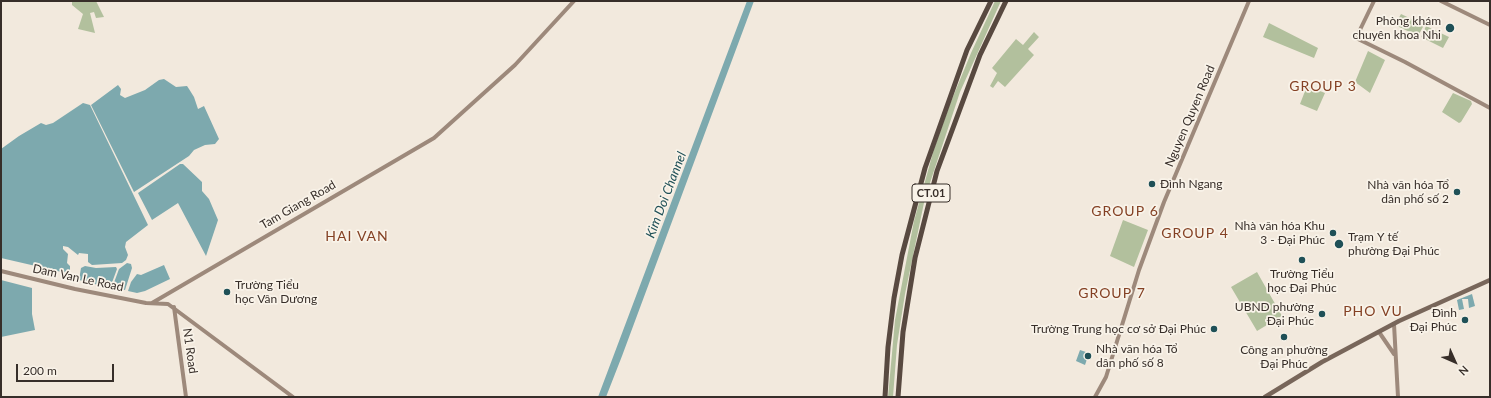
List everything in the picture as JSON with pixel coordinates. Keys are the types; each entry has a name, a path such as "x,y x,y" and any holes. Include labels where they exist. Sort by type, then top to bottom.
{"highway":[{"name":"CT.01","path":"885,397 888,347 895,291 902,255 925,168 968,50 991,1"},
{"name":"CT.01","path":"898,397 903,332 915,258 937,171 980,55 1006,1"}],"main road":[{"path":"1265,397 1322,362 1394,324 1490,280"}],"street":[{"name":"Tam Giang Road","path":"152,303 434,138 515,65 574,1"},
{"name":"Nguyen Quyen Road","path":"1095,397 1106,377 1123,316 1162,208 1249,1"},
{"path":"1374,1 1356,38 1405,62 1490,108"},
{"path":"1440,1 1490,25"},
{"name":"Dam Van Le Road","path":"1,271 75,289 152,303"},
{"path":"152,303 164,303 174,307 293,397"},
{"name":"N1 Road","path":"174,307 186,397"},
{"path":"1394,324 1394,354 1398,397"},
{"path":"1379,332 1394,354"}],"green space":[{"path":"72,1 96,1 104,17 96,18 94,12 90,13 95,33 78,29 83,14 72,5"},
{"path":"995,1 1001,1 960,92 925,198 905,294 897,345 893,397 888,397 895,320 914,221 934,149 950,104"},
{"path":"1401,14 1424,25 1418,36 1395,25"},
{"path":"1269,23 1318,48 1314,58 1263,37"},
{"path":"1426,26 1449,37 1443,48 1421,37"},
{"path":"1034,32 1039,37 1028,49 1034,55 1005,87 998,81 993,88 990,86 997,73 992,68 1016,39 1023,45"},
{"path":"1368,51 1385,60 1370,93 1355,82"},
{"path":"1307,86 1325,93 1317,111 1300,104"},
{"path":"1453,93 1471,101 1472,104 1459,123 1442,112"},
{"path":"1123,220 1148,230 1134,267 1110,256"},
{"path":"1257,272 1282,316 1257,331 1231,287"}],"water":[{"name":"Kim Doi Channel","path":"747,1 754,1 622,356 606,397 598,397"},
{"path":"164,79 176,87 187,86 194,97 198,109 204,106 219,139 215,144 205,145 194,150 189,156 134,192 91,105 118,85 121,89 120,95 125,98 145,90 159,80"},
{"path":"83,103 90,105 148,225 126,242 125,247 128,255 126,260 122,263 92,265 88,262 88,254 79,253 78,255 68,247 63,246 63,249 68,254 67,263 70,266 70,272 66,273 1,258 1,149 41,123 46,125 53,123"},
{"path":"180,164 183,164 202,182 202,191 209,199 218,220 206,256 178,203 152,220 138,193"},
{"path":"127,263 131,264 132,268 125,290 112,288 119,269"},
{"path":"164,265 170,279 145,291 137,293 128,291 131,282 137,274 141,275"},
{"path":"85,266 96,268 116,267 117,269 110,288 79,280 81,268"},
{"path":"1,280 32,288 32,314 35,330 1,337"},
{"path":"1472,294 1475,306 1469,308 1468,299 1462,299 1464,309 1459,310 1457,300"},
{"path":"1080,350 1089,353 1085,365 1076,361"}],"place":[{"name":"Phòng khám chuyên khoa Nhi","path":"1450,28"},
{"name":"Đình Ngang","path":"1152,184"},
{"name":"Nhà văn hóa Tổ dân phố số 2","path":"1457,192"},
{"name":"Nhà văn hóa Khu 3 - Đại Phúc","path":"1333,233"},
{"name":"Trạm Y tế phường Đại Phúc","path":"1339,244"},
{"name":"Trường Tiểu học Đại Phúc","path":"1302,260"},
{"name":"Trường Tiểu học Vân Dương","path":"227,292"},
{"name":"UBND phường Đại Phúc","path":"1322,314"},
{"name":"Đình Đại Phúc","path":"1465,320"},
{"name":"Trường Trung học cơ sở Đại Phúc","path":"1214,329"},
{"name":"Công an phường Đại Phúc","path":"1284,337"},
{"name":"Nhà văn hóa Tổ dân phố số 8","path":"1088,356"}],"district":[{"name":"GROUP 3","path":"1323,86"},
{"name":"GROUP 6","path":"1125,211"},
{"name":"GROUP 4","path":"1195,233"},
{"name":"HAI VAN","path":"357,236"},
{"name":"GROUP 7","path":"1112,293"},
{"name":"PHO VU","path":"1373,311"}]}
